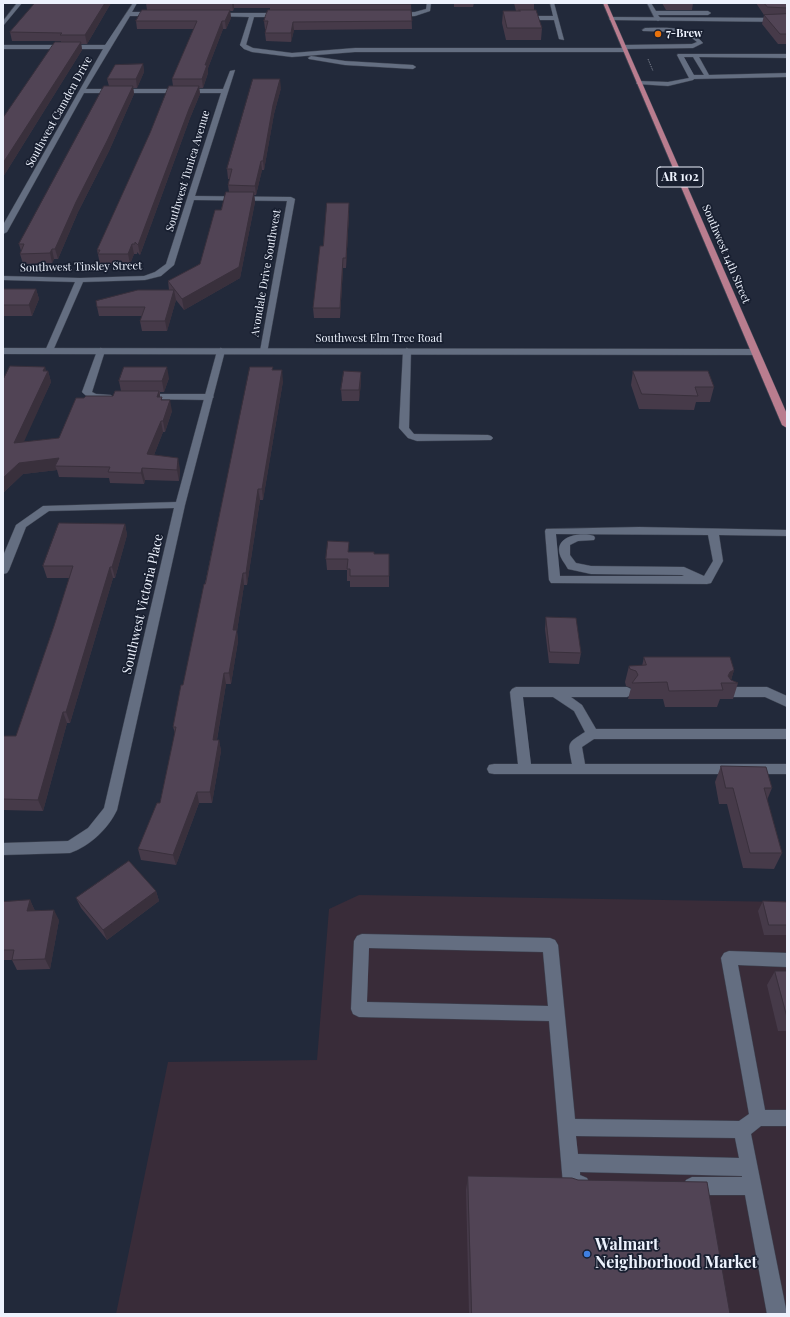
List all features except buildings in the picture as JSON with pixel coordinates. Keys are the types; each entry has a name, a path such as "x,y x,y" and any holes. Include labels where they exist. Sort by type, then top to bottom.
{"main road":[{"name":"Southwest 14th Street","path":"605,3 787,425"}],"street":[{"path":"3,23 20,3"},
{"name":"Southwest Camden Drive","path":"3,232 84,91 107,47 135,3"},
{"path":"390,15 410,15 421,13 428,10 429,3"},
{"path":"552,3 562,39"},
{"path":"649,3 658,19"},
{"path":"706,7 712,19"},
{"path":"655,13 708,13"},
{"path":"128,14 159,14"},
{"path":"206,15 290,15"},
{"path":"252,15 243,45 252,50 333,62 413,68"},
{"path":"521,18 556,18"},
{"path":"678,29 680,25 679,19"},
{"path":"679,19 687,28 686,31"},
{"path":"612,20 787,20"},
{"path":"292,55 364,50 693,46 700,43 696,36 678,29 644,29 647,36"},
{"path":"624,47 647,36 686,31"},
{"path":"647,36 680,32 691,37 693,41 682,46"},
{"path":"3,47 107,47"},
{"path":"360,64 364,50"},
{"path":"692,77 680,55 787,56"},
{"path":"695,55 707,76"},
{"name":"Southwest Tunica Avenue","path":"158,274 170,265 225,91 233,71"},
{"path":"639,83 676,83 691,79 692,77 707,76 787,75"},
{"path":"84,91 225,91"},
{"name":"Avondale Drive Southwest","path":"191,198 291,199 264,351"},
{"name":"Southwest Tinsley Street","path":"3,278 80,280 145,278 158,274"},
{"path":"50,351 80,280"},
{"name":"Southwest Elm Tree Road","path":"3,351 755,352"},
{"path":"101,351 87,392 88,395 117,397"},
{"name":"Southwest Victoria Place","path":"3,849 70,847 93,832 110,810 180,505 221,351"},
{"path":"407,351 404,428 411,436 417,438 488,438"},
{"path":"132,397 209,397"},
{"path":"3,570 21,525 47,508 180,505"},
{"path":"713,532 718,561 707,580 555,580 550,531 669,531 787,533"},
{"path":"669,531 657,538 577,538 565,543 565,555 572,566 591,570 684,571 700,580"},
{"path":"525,769 516,692 627,692"},
{"path":"555,692 578,708 592,734"},
{"path":"730,692 767,692 787,702"},
{"path":"579,769 575,745 592,734 787,734"},
{"path":"494,769 787,770"},
{"path":"556,1014 359,1010 362,941 550,945 572,1184 595,1184"},
{"path":"758,1118 729,958 787,960"},
{"path":"567,1127 742,1130 758,1118 787,1118"},
{"path":"742,1130 777,1314"},
{"path":"570,1163 749,1167"},
{"path":"680,1186 753,1186"}],"path":[{"path":"646,56 655,74"}],"shaded area":[{"path":"359,895 787,902 787,1314 116,1314 168,1062 317,1060 329,909"}],"place":[{"name":"7-Brew","path":"658,34"},
{"name":"Walmart Neighborhood Market","path":"587,1254"}]}
